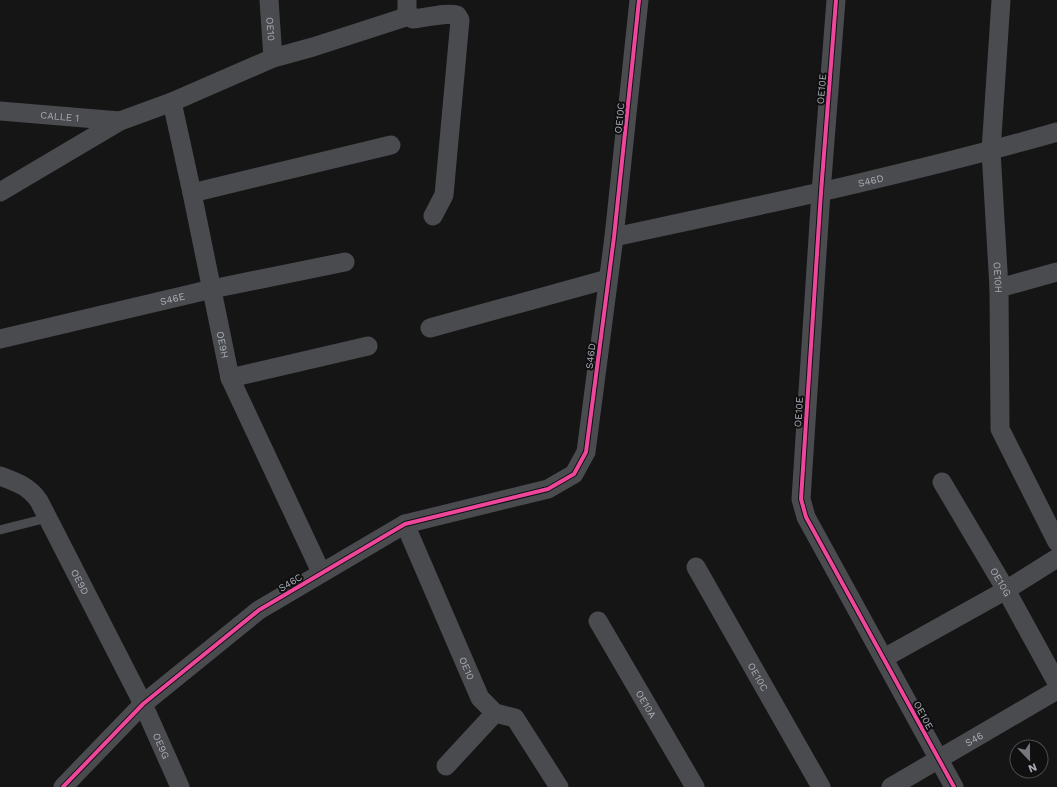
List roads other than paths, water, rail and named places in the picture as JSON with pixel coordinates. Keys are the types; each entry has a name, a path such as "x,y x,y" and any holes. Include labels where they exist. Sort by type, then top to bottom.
{"street":[{"name":"OE10","path":"269,0 273,58"},
{"name":"OE10C","path":"614,237 639,0"},
{"name":"OE10E","path":"836,0 821,192 801,499 806,517 954,787"},
{"name":"OE10H","path":"1001,0 990,151 998,288 1000,429 1057,542"},
{"path":"0,192 120,121 172,102 273,58 313,48 408,8 413,19 439,16 450,13 457,15 460,20 444,195 433,216"},
{"name":"OE9H","path":"172,102 230,378 321,572"},
{"name":"CALLE 1","path":"0,111 120,121"},
{"name":"S46D","path":"574,474 586,452 614,237 821,192 990,151 1057,132"},
{"path":"192,193 390,145"},
{"name":"S46E","path":"0,339 212,288 345,262"},
{"path":"998,288 1057,272"},
{"path":"430,328 608,279"},
{"path":"230,378 368,346"},
{"name":"S46C","path":"64,787 143,704 260,610 321,572 405,524 548,488 574,474"},
{"name":"OE9D","path":"0,476 26,486 33,492 143,704"},
{"name":"OE10G","path":"942,482 1006,590 1057,683"},
{"name":"OE10","path":"405,524 480,698 495,713"},
{"path":"884,658 1006,590 1057,558"},
{"name":"OE10C","path":"696,566 821,787"},
{"name":"OE10A","path":"598,621 695,787"},
{"name":"S46","path":"891,787 1057,690"},
{"name":"OE9G","path":"143,704 180,787"},
{"path":"446,766 495,713 515,718 559,787"}],"lane":[{"path":"0,530 47,518"}]}
